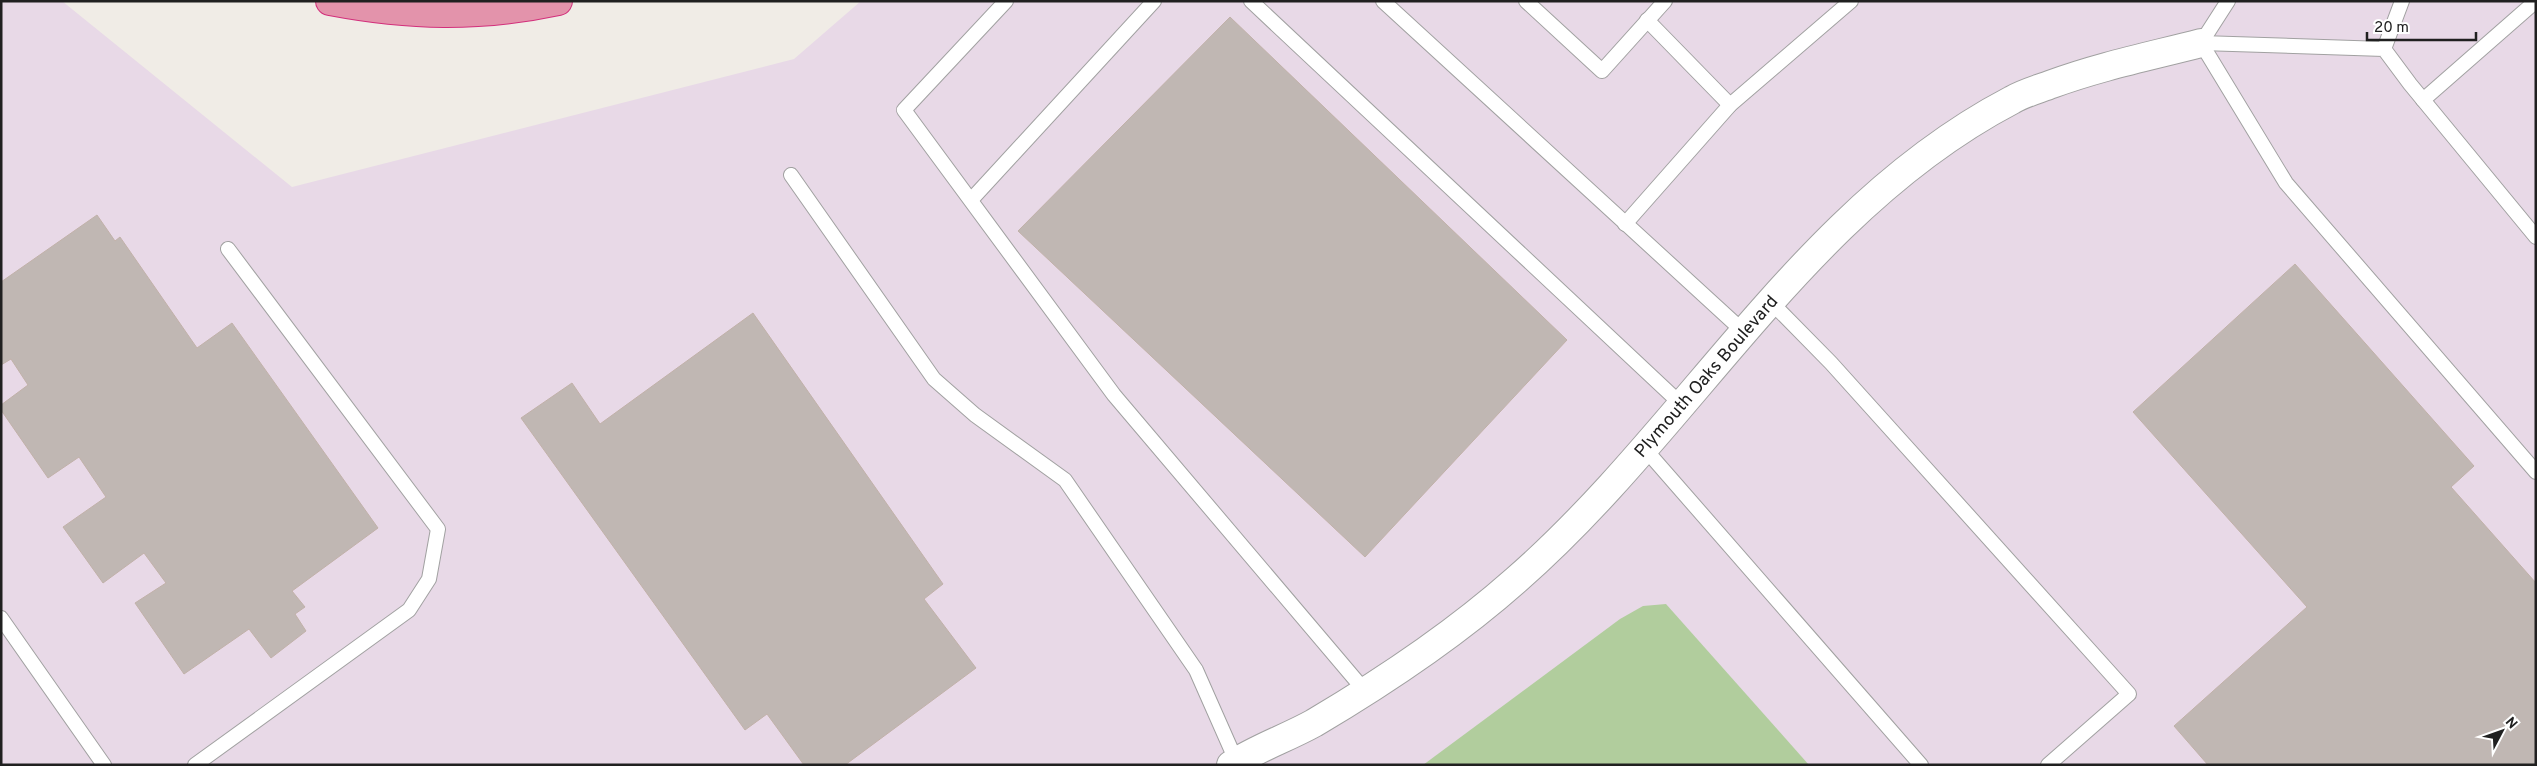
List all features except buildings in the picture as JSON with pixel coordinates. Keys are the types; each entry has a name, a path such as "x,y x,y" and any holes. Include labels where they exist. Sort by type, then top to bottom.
{"highway":[{"path":"330,1 382,11 430,14 474,14 558,1"}],"street":[{"name":"Plymouth Oaks Boulevard","path":"1232,764 1310,725 1365,691 1444,638 1515,581 1613,486 1744,332 1817,252 1903,171 1954,133 2015,98 2069,78 2201,43"}],"lane":[{"path":"1006,1 904,110 1114,395 1365,691"},
{"path":"971,200 1154,1"},
{"path":"1250,1 1682,405"},
{"path":"1383,1 1744,332"},
{"path":"1526,1 1602,71 1665,1"},
{"path":"1625,224 1730,105 1850,1"},
{"path":"2201,43 2228,1"},
{"path":"2384,49 2402,1"},
{"path":"2423,100 2536,1"},
{"path":"1647,20 1730,105"},
{"path":"2201,43 2384,49"},
{"path":"2201,43 2286,183 2536,472"},
{"path":"2384,49 2423,100 2536,237"},
{"path":"791,175 934,379 975,414 1065,480 1196,670 1232,764"},
{"path":"195,765 409,610 429,579 438,529 228,249"},
{"path":"1771,302 1831,363 2129,694 2048,765"},
{"path":"1645,449 1921,765"},
{"path":"1,618 104,765"}],"shaded area":[{"path":"1,1 62,1 292,187 794,59 861,1 2536,1 2536,765 1,765"}],"green space":[{"path":"1666,604 1809,765 1423,765 1620,619 1643,606"}]}
